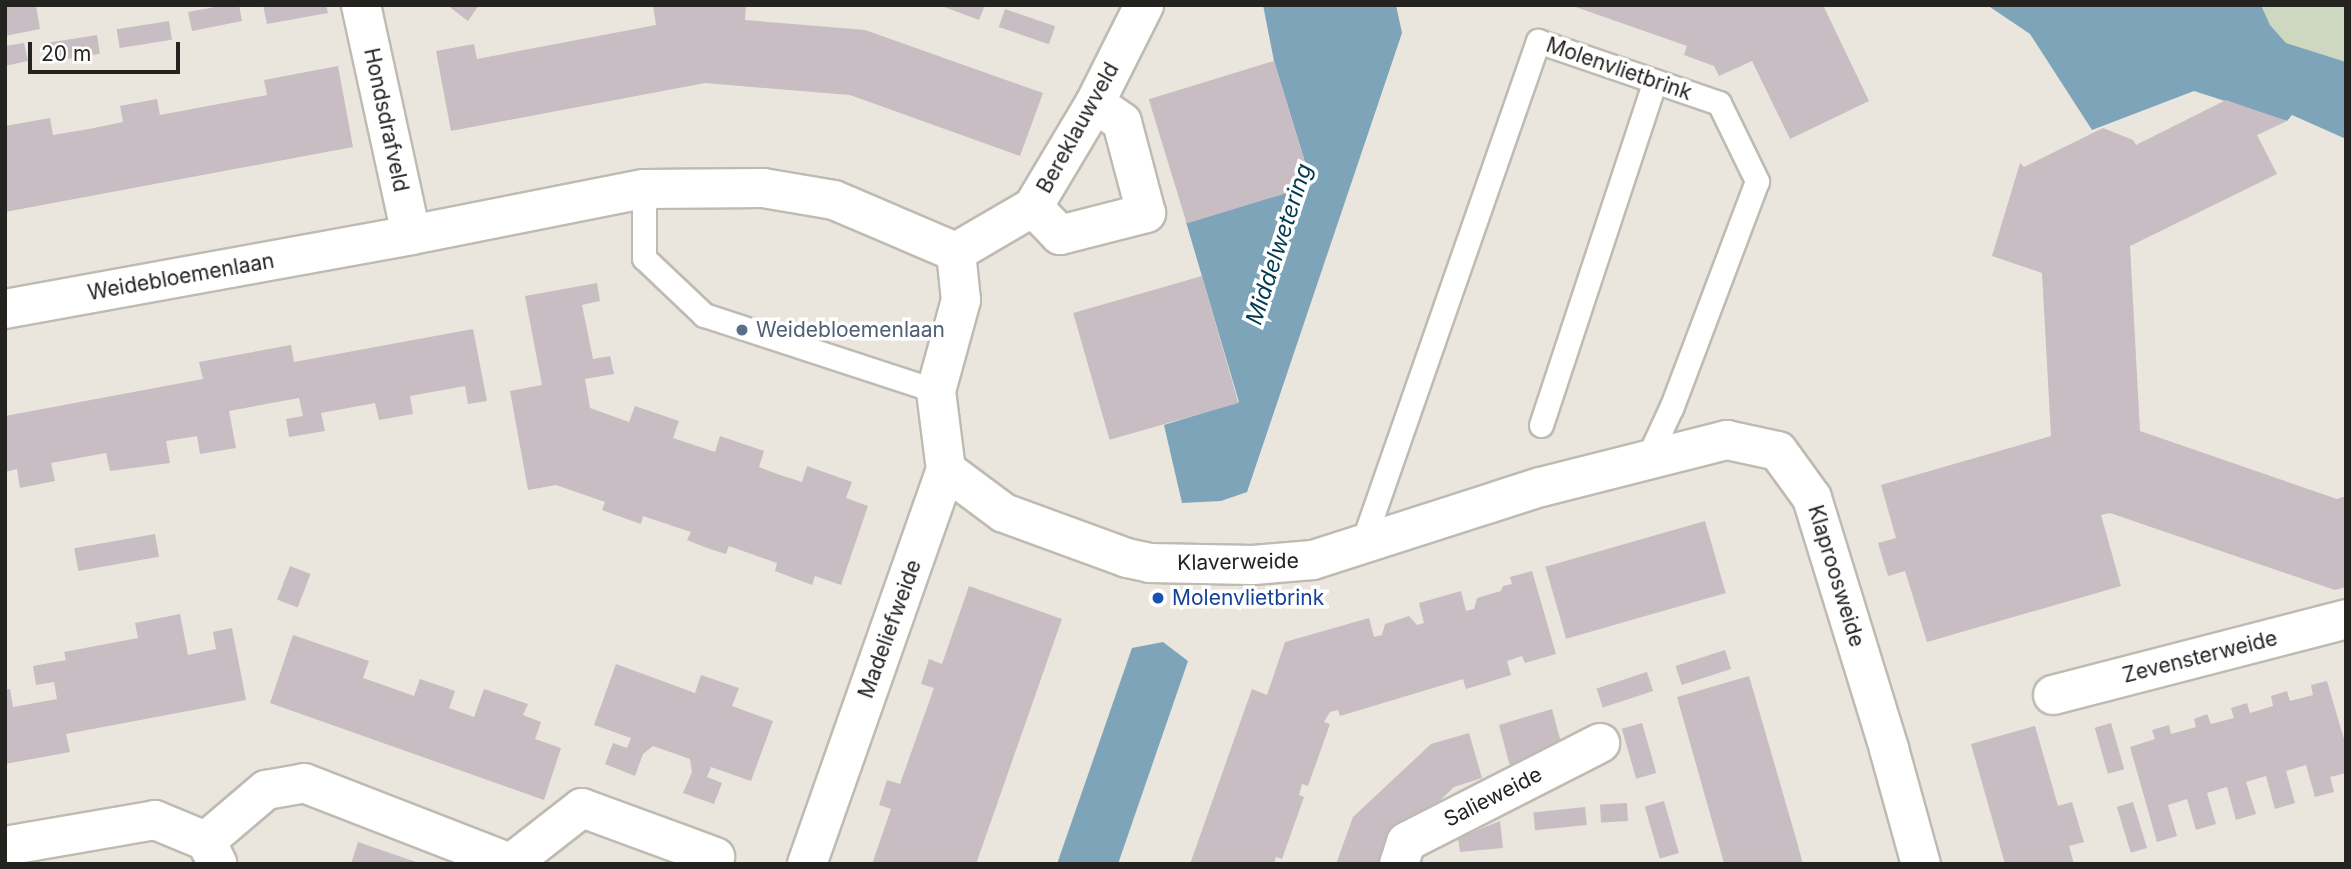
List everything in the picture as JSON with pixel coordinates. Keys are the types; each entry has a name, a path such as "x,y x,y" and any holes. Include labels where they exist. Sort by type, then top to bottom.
{"street":[{"name":"Hondsdrafveld","path":"361,5 411,235"},
{"name":"Bereklauwveld","path":"956,252 1033,207 1095,103 1144,5"},
{"path":"1033,207 1060,235 1146,213 1122,122 1095,103"},
{"name":"Weidebloemenlaan","path":"5,309 411,235 644,189 763,187 834,200 956,252"},
{"path":"936,391 961,300 956,252"},
{"name":"Madeliefweide","path":"807,864 946,470 936,391"},
{"name":"Klaproosweide","path":"1541,487 1727,440 1778,451 1812,498 1889,749 1921,864"},
{"name":"Klaverweide","path":"946,470 1004,513 1150,563 1253,565 1312,560 1541,487"},
{"name":"Zevensterweide","path":"2053,695 2346,619"},
{"name":"Salieweide","path":"1399,864 1406,842 1600,743"},
{"path":"5,846 155,820 211,852 266,790 304,783 510,863 582,808 715,857"}],"lane":[{"name":"Molenvlietbrink","path":"1362,544 1538,41 1719,103 1758,181 1671,408 1647,460"},
{"path":"1541,425 1655,81"},
{"path":"644,189 644,258 704,315 936,391"}],"green space":[{"path":"2261,5 2346,5 2346,62 2286,43 2270,25"}],"water":[{"name":"Middelwetering","path":"1263,5 1396,5 1402,33 1247,492 1221,501 1182,503 1164,425 1239,402 1186,222 1312,185 1274,61"},
{"path":"1987,5 2261,5 2270,25 2286,43 2346,62 2346,139 2292,115 2287,121 2194,91 2092,130 2030,34"},
{"path":"1163,642 1188,661 1118,864 1057,864 1132,648"}],"building":[{"path":"5,5 36,5 40,29 5,36"},
{"path":"239,5 242,21 192,31 188,12"},
{"path":"263,5 326,5 328,13 267,24"},
{"path":"447,5 479,5 468,21"},
{"path":"746,5 745,20 865,30 1043,93 1020,156 850,95 705,83 451,131 436,51 474,44 477,59 656,25 653,6"},
{"path":"939,5 985,5 979,20"},
{"path":"1570,5 1823,5 1869,101 1790,139 1752,61 1719,76 1714,66 1684,55 1687,46"},
{"path":"1005,9 1055,26 1049,44 999,27"},
{"path":"169,21 172,40 120,48 117,29"},
{"path":"97,35 100,54 48,62 45,43"},
{"path":"24,43 28,61 5,66 5,46"},
{"path":"1274,61 1312,185 1187,224 1149,99"},
{"path":"338,66 353,147 5,212 5,126 50,118 53,135 89,129 123,122 120,106 157,99 160,115 267,95 264,80"},
{"path":"2226,100 2287,121 2257,135 2277,174 2130,246 2140,431 2337,499 2346,496 2346,587 2335,590 2110,513 2101,515 2121,586 1927,642 1905,571 1888,576 1878,543 1896,538 1881,485 2051,436 2042,273 1992,256 2020,163 2024,167 2103,128 2133,140 2136,145"},
{"path":"1202,276 1238,403 1110,440 1073,313"},
{"path":"597,283 600,301 582,305 593,359 610,356 614,374 585,379 590,408 629,422 635,406 679,421 673,438 715,452 720,436 764,451 759,467 780,475 802,482 807,466 852,482 846,498 868,506 841,585 815,576 812,585 775,571 777,563 729,546 726,554 707,548 687,540 691,532 643,516 641,524 602,510 605,502 556,485 528,490 510,391 542,385 525,296"},
{"path":"473,329 487,401 468,404 465,386 410,396 413,414 379,420 375,403 321,413 325,431 289,437 286,419 303,416 299,398 229,411 236,448 200,454 197,436 166,441 170,463 110,471 106,453 51,463 55,481 20,488 17,469 5,472 5,416 203,379 199,362 291,345 294,362"},
{"path":"1705,521 1726,593 1566,639 1545,567"},
{"path":"155,534 159,557 78,571 74,548"},
{"path":"290,566 311,574 298,607 277,600"},
{"path":"1532,571 1556,654 1525,663 1522,656 1507,661 1511,675 1466,689 1463,679 1340,716 1338,710 1330,712 1324,722 1330,724 1308,786 1302,784 1299,795 1304,797 1282,859 1276,857 1274,864 1190,864 1252,689 1267,695 1285,642 1369,618 1374,637 1382,635 1385,624 1409,616 1417,625 1424,623 1419,603 1461,591 1466,611 1474,609 1477,598 1501,591 1503,586 1512,584 1510,577"},
{"path":"969,586 1062,619 976,864 872,864 891,809 879,805 887,780 900,784 934,688 921,684 929,659 942,664"},
{"path":"180,614 188,655 216,649 213,632 232,628 246,700 66,734 70,752 5,764 5,690 10,689 13,707 57,699 54,682 36,685 33,666 66,660 64,652 138,638 135,623"},
{"path":"293,635 369,661 363,678 414,696 420,679 455,691 449,708 474,717 484,689 528,704 523,715 541,722 535,739 561,748 544,800 270,703"},
{"path":"1725,650 1731,669 1682,685 1676,666"},
{"path":"616,664 695,693 701,675 739,688 732,706 773,721 751,781 711,767 707,777 722,783 714,804 683,793 692,772 690,759 653,746 643,754 635,776 605,764 613,743 627,748 631,738 594,725"},
{"path":"1647,672 1653,691 1603,707 1597,688"},
{"path":"1749,676 1803,864 1724,864 1677,697"},
{"path":"2327,681 2346,746 2346,773 2330,777 2334,792 2315,797 2306,765 2286,771 2295,803 2275,809 2266,776 2246,782 2256,814 2236,820 2227,787 2207,793 2216,824 2196,830 2187,799 2168,805 2177,836 2157,842 2130,747 2155,739 2152,730 2169,725 2171,734 2196,727 2194,719 2207,714 2211,724 2234,718 2231,708 2247,703 2250,713 2273,706 2271,696 2287,691 2290,701 2313,695 2311,685"},
{"path":"1552,709 1560,739 1583,732 1511,770 1499,725"},
{"path":"1642,723 1656,773 1636,779 1622,729"},
{"path":"2111,723 2124,769 2108,774 2095,728"},
{"path":"2035,726 2058,806 2072,802 2084,842 2069,846 2074,864 2005,864 1971,744"},
{"path":"1469,733 1482,778 1454,787 1409,830 1386,864 1336,864 1353,817 1431,744"},
{"path":"1664,801 1679,853 1660,858 1645,807"},
{"path":"2133,802 2147,848 2131,853 2117,807"},
{"path":"1627,803 1628,821 1601,822 1600,804"},
{"path":"1585,807 1587,825 1535,830 1533,812"},
{"path":"1500,821 1503,848 1460,852 1458,838"},
{"path":"358,842 419,863 419,864 351,864"}],"place":[{"name":"Weidebloemenlaan","path":"742,330"},
{"name":"Molenvlietbrink","path":"1158,598"}]}
